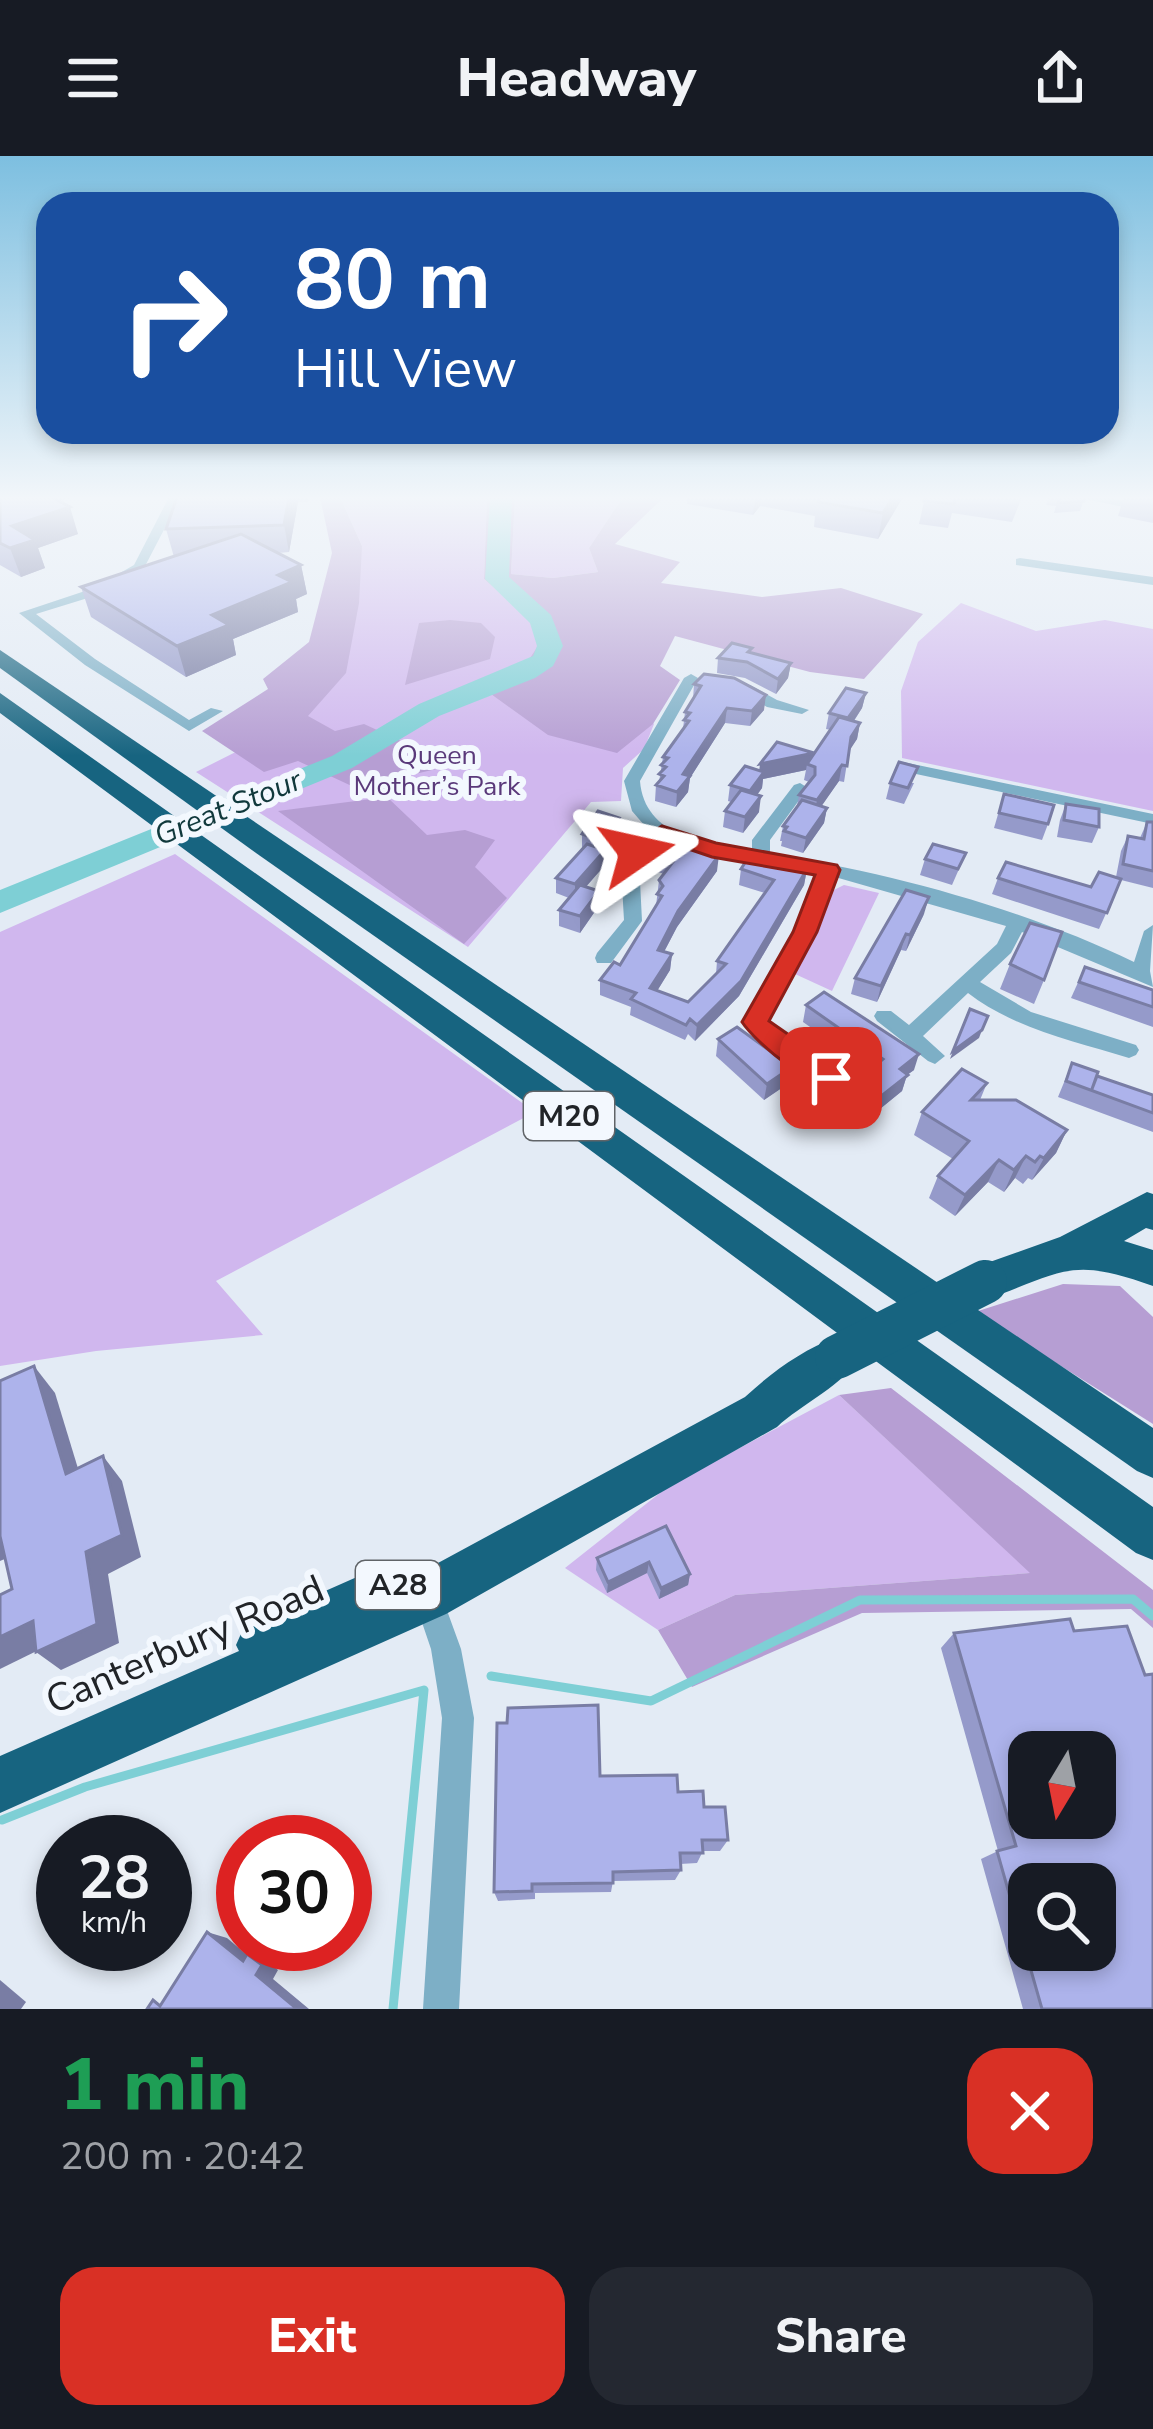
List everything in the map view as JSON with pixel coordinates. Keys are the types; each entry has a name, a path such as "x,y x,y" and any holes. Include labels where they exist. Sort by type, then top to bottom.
{"highway":[{"name":"M20","path":"0,657 266,847 1153,1455"},
{"name":"M20","path":"0,701 1153,1537"},
{"name":"Canterbury Road","path":"0,1785 185,1699 334,1640 750,1395 785,1389 837,1357 985,1282 1074,1249 1142,1214"},
{"name":"A28","path":"1142,1214 1153,1254"},
{"path":"1074,1249 1113,1254 1153,1268"},
{"name":"Canterbury Road","path":"0,1762 424,1586"}],"street":[{"path":"109,583 26,613 189,726 216,712"},
{"path":"17,598 36,610"},
{"path":"802,710 772,704 738,685 701,677 632,781 632,794 644,816 662,832 712,850 829,870 1016,926 1146,976 1153,931"},
{"path":"902,766 1153,819"},
{"path":"760,856 761,840 800,788"},
{"path":"604,958 633,921 631,888 637,852 662,832"},
{"path":"829,870 805,932 755,1022 766,1035 831,1078"},
{"path":"608,887 631,888"},
{"path":"909,1037 1004,948 1016,926"},
{"path":"969,984 987,1000 1129,1051"},
{"path":"884,1016 935,1057"},
{"path":"424,1586 446,1649 458,1718 441,2009"}],"green space":[{"name":"Queen Mother’s Park","path":"350,583 489,583 531,619 539,646 523,670 629,704 654,724 644,749 623,768 621,801 591,802 468,947 196,772 307,716"},
{"path":"961,603 1036,631 1105,620 1153,629 1153,811 902,758 901,691 918,642"},
{"path":"175,854 535,1112 216,1281 263,1335 96,1351 0,1366 0,932"},
{"path":"844,885 879,893 832,991 795,974 830,892"},
{"path":"839,1395 1031,1573 735,1595 658,1630 565,1568 670,1485"}],"shaded area":[{"path":"324,583 360,583 346,673 308,716 335,731 364,724 453,765 356,788 298,761 264,772 202,731 268,689 263,679 309,642"},
{"path":"489,583 664,583 762,597 841,588 923,614 864,679 810,672 675,636 660,666 680,680 653,724 617,753 548,735 491,694 522,670 538,646 531,619"},
{"path":"419,623 481,623 495,637 490,659 405,685"},
{"path":"387,797 427,835 465,830 495,840 475,867 507,898 464,944 278,811"},
{"path":"1063,1284 1120,1286 1153,1317 1153,1424 975,1312"},
{"path":"891,1388 1153,1590 1153,1628 1131,1609 862,1613 692,1687 658,1630 735,1595 1030,1573 839,1395"}],"building":[{"path":"288,583 212,615 229,625 177,646 81,587"},
{"path":"732,643 791,663 778,679 747,662 718,658"},
{"path":"704,674 734,678 766,695 752,711 727,708 683,774 690,776 677,792 656,785 664,776 659,774 666,767 661,765 668,758 663,757 689,721 684,720 690,713 685,712 701,686 694,684"},
{"path":"846,688 866,693 848,718 829,713"},
{"path":"839,717 860,723 851,737 847,766 842,765 817,800 799,795 815,775 815,767 807,764"},
{"path":"777,742 814,753 760,764"},
{"path":"899,762 918,767 908,788 890,783"},
{"path":"745,766 764,772 750,791 730,785"},
{"path":"741,790 761,796 745,817 725,811"},
{"path":"1004,794 1054,805 1048,824 999,813"},
{"path":"802,800 827,808 806,838 784,831 787,827 783,826"},
{"path":"1066,804 1099,809 1099,827 1064,820"},
{"path":"598,811 619,818 599,840 582,834"},
{"path":"1147,822 1153,822 1153,871 1123,864 1128,836 1144,839"},
{"path":"668,839 719,855 678,911 658,950 672,954 650,988 688,1002 726,964 717,961 774,880 741,869 750,855 807,869 741,981 697,1025 690,1019 686,1025 631,999 636,993 600,980 614,962 620,965 662,896 657,894 663,886 659,880 673,862 656,856"},
{"path":"587,844 605,850 575,884 556,878"},
{"path":"933,844 966,853 958,869 925,859"},
{"path":"1006,862 1091,887 1099,872 1121,879 1107,913 998,878"},
{"path":"580,885 599,891 580,916 559,910"},
{"path":"906,890 929,897 881,986 855,978"},
{"path":"1030,923 1062,932 1044,980 1010,964"},
{"path":"1085,967 1153,990 1153,1007 1079,982"},
{"path":"824,992 919,1054 900,1069 908,1075 875,1101 852,1085 883,1059 806,1005"},
{"path":"970,1009 988,1016 982,1030 953,1051"},
{"path":"737,1027 792,1067 767,1084 718,1039"},
{"path":"1072,1063 1098,1072 1092,1089 1097,1076 1153,1095 1153,1113 1066,1081"},
{"path":"962,1069 987,1083 971,1100 1016,1100 1067,1130 1044,1158 1035,1162 1026,1156 1014,1170 999,1160 965,1195 938,1176 969,1141 922,1112"},
{"path":"34,1366 66,1474 103,1456 122,1535 86,1552 97,1624 36,1652 33,1621 0,1637 0,1595 12,1589 0,1536 0,1381"},
{"path":"666,1526 690,1574 661,1588 649,1562 608,1582 597,1558"},
{"path":"1070,1619 1074,1631 1127,1626 1145,1675 1153,1674 1153,2009 1042,2009 1031,1971 1116,1971 1116,1863 1008,1863 1008,1890 997,1851 1016,1846 1014,1839 1116,1839 1116,1731 1008,1731 1008,1819 954,1633"},
{"path":"598,1705 600,1776 677,1775 678,1792 703,1791 704,1807 725,1807 728,1840 702,1840 703,1853 680,1853 681,1870 613,1872 613,1883 532,1884 532,1891 494,1892 497,1723 507,1723 508,1708"},
{"path":"207,1932 216,1939 216,1971 258,1971 256,1975 297,2009 147,2009 153,2000 160,2006 182,1971 192,1971 192,1956"}],"waterway":[{"name":"Great Stour","path":"0,902 342,762 429,710 526,672 544,660 550,646 542,620 502,583"},
{"path":"491,1676 651,1701 860,1600 1133,1599 1153,1616"},
{"path":"2,1820 85,1787 424,1690 393,2009"}],"route":[{"path":"637,852 662,832 712,850 829,870 805,932 755,1022 766,1035 831,1078"}]}
